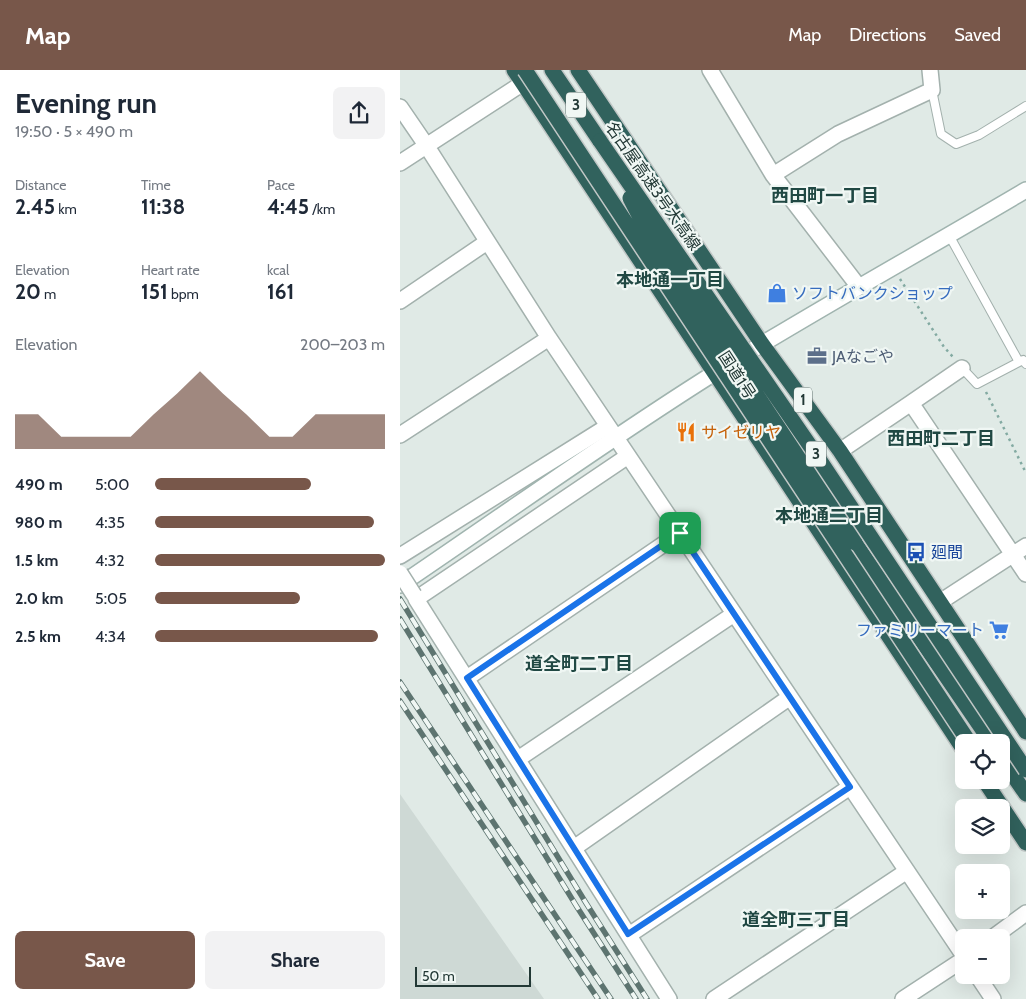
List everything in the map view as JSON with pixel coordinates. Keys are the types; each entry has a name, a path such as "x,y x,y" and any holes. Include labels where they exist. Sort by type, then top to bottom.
{"highway":[{"name":"国道1号","path":"514,70 524,77 714,373 955,736"},
{"name":"名古屋高速3号大高線","path":"552,70 815,453 1026,770"},
{"name":"1","path":"578,70 762,344 840,451 1026,732"},
{"name":"3","path":"524,77 964,734"},
{"path":"600,141 644,225 986,734"},
{"path":"1010,771 1026,794"},
{"path":"990,789 1026,844"},
{"path":"1000,789 1026,828"}],"street":[{"path":"710,70 773,175 859,287"},
{"path":"773,175 838,134 932,90 930,70"},
{"path":"400,163 524,77"},
{"path":"400,107 549,338 955,943"},
{"path":"400,556 1026,190"},
{"path":"400,301 487,242"},
{"path":"400,435 549,338"},
{"path":"840,451 962,368"},
{"path":"911,403 1020,550 1026,574"},
{"path":"400,585 612,432"},
{"path":"415,597 628,456"},
{"path":"467,678 680,533"},
{"path":"940,602 1020,550"},
{"path":"400,573 669,999"},
{"path":"518,759 734,614"},
{"path":"574,848 790,697"},
{"path":"628,934 850,787"},
{"path":"714,999 907,871"},
{"path":"1004,929 1026,912"},
{"path":"902,999 955,963"},
{"path":"982,984 993,999"}],"lane":[{"path":"932,90 941,134 956,144 980,135 1026,106"},
{"path":"949,235 1024,361 977,384 962,368"}],"path":[{"path":"892,268 944,347 962,368"},
{"path":"981,382 1026,473"}],"shaded area":[{"path":"400,794 544,999 400,999"}],"railway":[{"path":"400,599 647,999"},
{"path":"400,619 577,907 636,999"},
{"path":"400,682 611,999"},
{"path":"400,701 598,999"}],"place":[{"name":"ソフトバンクショップ","path":"777,293"},
{"name":"JAなごや","path":"817,356"},
{"name":"サイゼリヤ","path":"686,432"},
{"name":"廻間","path":"916,552"},
{"name":"ファミリーマート","path":"999,630"}],"district":[{"name":"西田町一丁目","path":"825,196"},
{"name":"本地通一丁目","path":"670,280"},
{"name":"西田町二丁目","path":"941,439"},
{"name":"本地通二丁目","path":"829,516"},
{"name":"道全町二丁目","path":"579,664"},
{"name":"道全町三丁目","path":"796,920"}],"route":[{"path":"680,533 850,787 628,934 467,678 680,533"}]}
